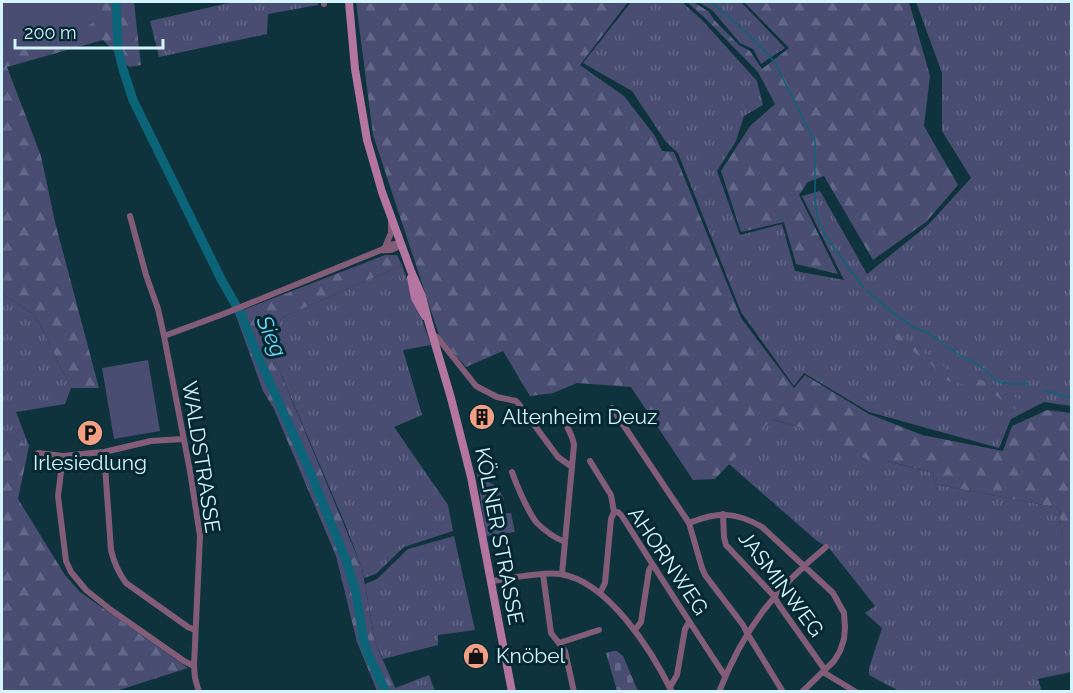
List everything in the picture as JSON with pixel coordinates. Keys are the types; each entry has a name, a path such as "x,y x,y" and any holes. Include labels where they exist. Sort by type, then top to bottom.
{"main road":[{"name":"KÖLNER STRASSE","path":"349,2 355,69 366,140 411,272 415,298 428,320 451,398 466,456 512,692"}],"street":[{"path":"164,336 234,310 384,248 391,233 390,214"},
{"name":"WALDSTRASSE","path":"130,216 158,309 197,509 200,536 194,666 199,692"},
{"path":"384,248 389,251 401,244"},
{"path":"432,334 437,337 476,386 497,397 516,401 558,457 572,467"},
{"path":"612,408 689,523 705,575 743,625 783,692"},
{"path":"561,574 574,439 565,420"},
{"path":"38,453 63,456 104,452 151,441 183,439"},
{"path":"104,452 111,550 119,574 126,583 195,630"},
{"path":"63,456 58,496 66,561 70,572 86,590 111,609 194,666"},
{"name":"AHORNWEG","path":"590,461 610,495 614,512 622,516 725,676"},
{"path":"512,472 534,520 565,542"},
{"path":"600,593 605,583 611,519 614,512"},
{"path":"689,523 723,514 750,520 762,527 833,593 843,613 844,639 834,661 802,692"},
{"name":"JASMINWEG","path":"723,514 726,545 774,596 824,671"},
{"path":"719,692 747,633 774,596 826,547"},
{"path":"635,630 641,622 649,570 652,565"},
{"path":"543,574 551,633 565,651 574,692"},
{"path":"490,581 561,574 600,593 635,630 671,689"},
{"path":"671,689 677,675 685,629 689,622"},
{"path":"559,643 599,630"},
{"path":"824,671 856,692"}],"green space":[{"path":"2,2 134,2 141,65 129,67 103,40 7,67 41,156 55,222 99,388 71,388 35,315 2,294"},
{"path":"2,2 96,2 99,21 2,58"},
{"path":"233,2 318,2 318,5 268,14 267,34 159,57 150,21"},
{"path":"356,2 628,2 580,65 624,96 655,136 662,151 674,152 741,318 794,388 805,375 869,414 922,435 1003,451 1012,426 1047,410 1071,413 1071,536 1062,536 1059,508 935,484 933,473 888,461 882,466 798,427 772,419 715,479 693,480 631,387 577,383 553,393 530,396 503,351 466,367 440,338 373,135"},
{"path":"631,2 686,2 684,4 702,20 757,81 763,105 744,116 736,141 717,171 740,235 782,224 795,271 844,280 802,196 820,191 867,274 929,224 971,178 942,131 942,73 916,2 1071,2 1071,406 1044,402 1011,419 999,448 869,412 804,373 794,386 741,312 678,153 666,142 632,91 583,63"},
{"path":"689,2 708,11 739,45 750,51 762,69 789,48 744,2 909,2 930,76 924,126 958,185 926,222 873,260 824,176 808,182 799,195 838,274 796,264 784,222 741,232 721,171 750,126 775,104 758,72"},
{"path":"698,2 741,2 785,48 761,64 753,49 740,43 712,10"},
{"path":"385,255 397,255 402,265 281,318 273,355 362,568 375,642 397,692 377,691 357,642 336,556 274,409 263,391 235,313"},
{"path":"402,265 431,345 403,350 422,415 394,427 448,505 453,531 404,547 376,574 364,578 345,524 273,355 281,318"},
{"path":"2,294 35,315 71,388 65,404 16,412 29,446 2,432"},
{"path":"892,331 935,358 953,374 990,382 1030,406 1019,412 989,391 945,380 932,365 896,339"},
{"path":"148,360 160,431 114,439 102,368"},
{"path":"771,419 887,461 933,473 935,484 1059,508 1062,535 1071,536 1071,672 1038,679 1042,692 899,691 869,675 869,668 882,628 865,613 875,606 829,548 817,541 729,464"},
{"path":"2,432 29,446 18,499 65,575 80,592 188,668 116,691 2,691"},
{"path":"483,470 486,481 497,486 504,499 499,501 502,514 511,513 515,532 486,536 477,473"},
{"path":"454,536 475,630 438,635 438,645 383,659 375,642 365,584 377,579 408,549"},
{"path":"613,651 623,656 638,691 617,691 606,653"},
{"path":"429,675 435,691 397,691 395,688"}],"waterway":[{"name":"Sieg","path":"116,2 118,48 133,100 221,279 242,316 308,467 347,563 356,593 367,652 386,692"},
{"path":"711,2 745,31 774,61 815,138 815,203 822,229 863,287"},
{"path":"867,290 905,322 927,332 961,356 976,363 999,382 1028,383 1029,386"},
{"path":"1043,390 1072,398"}],"place":[{"name":"Altenheim Deuz","path":"482,417"},
{"name":"Irlesiedlung","path":"90,433"},
{"name":"Knöbel","path":"476,656"}]}
